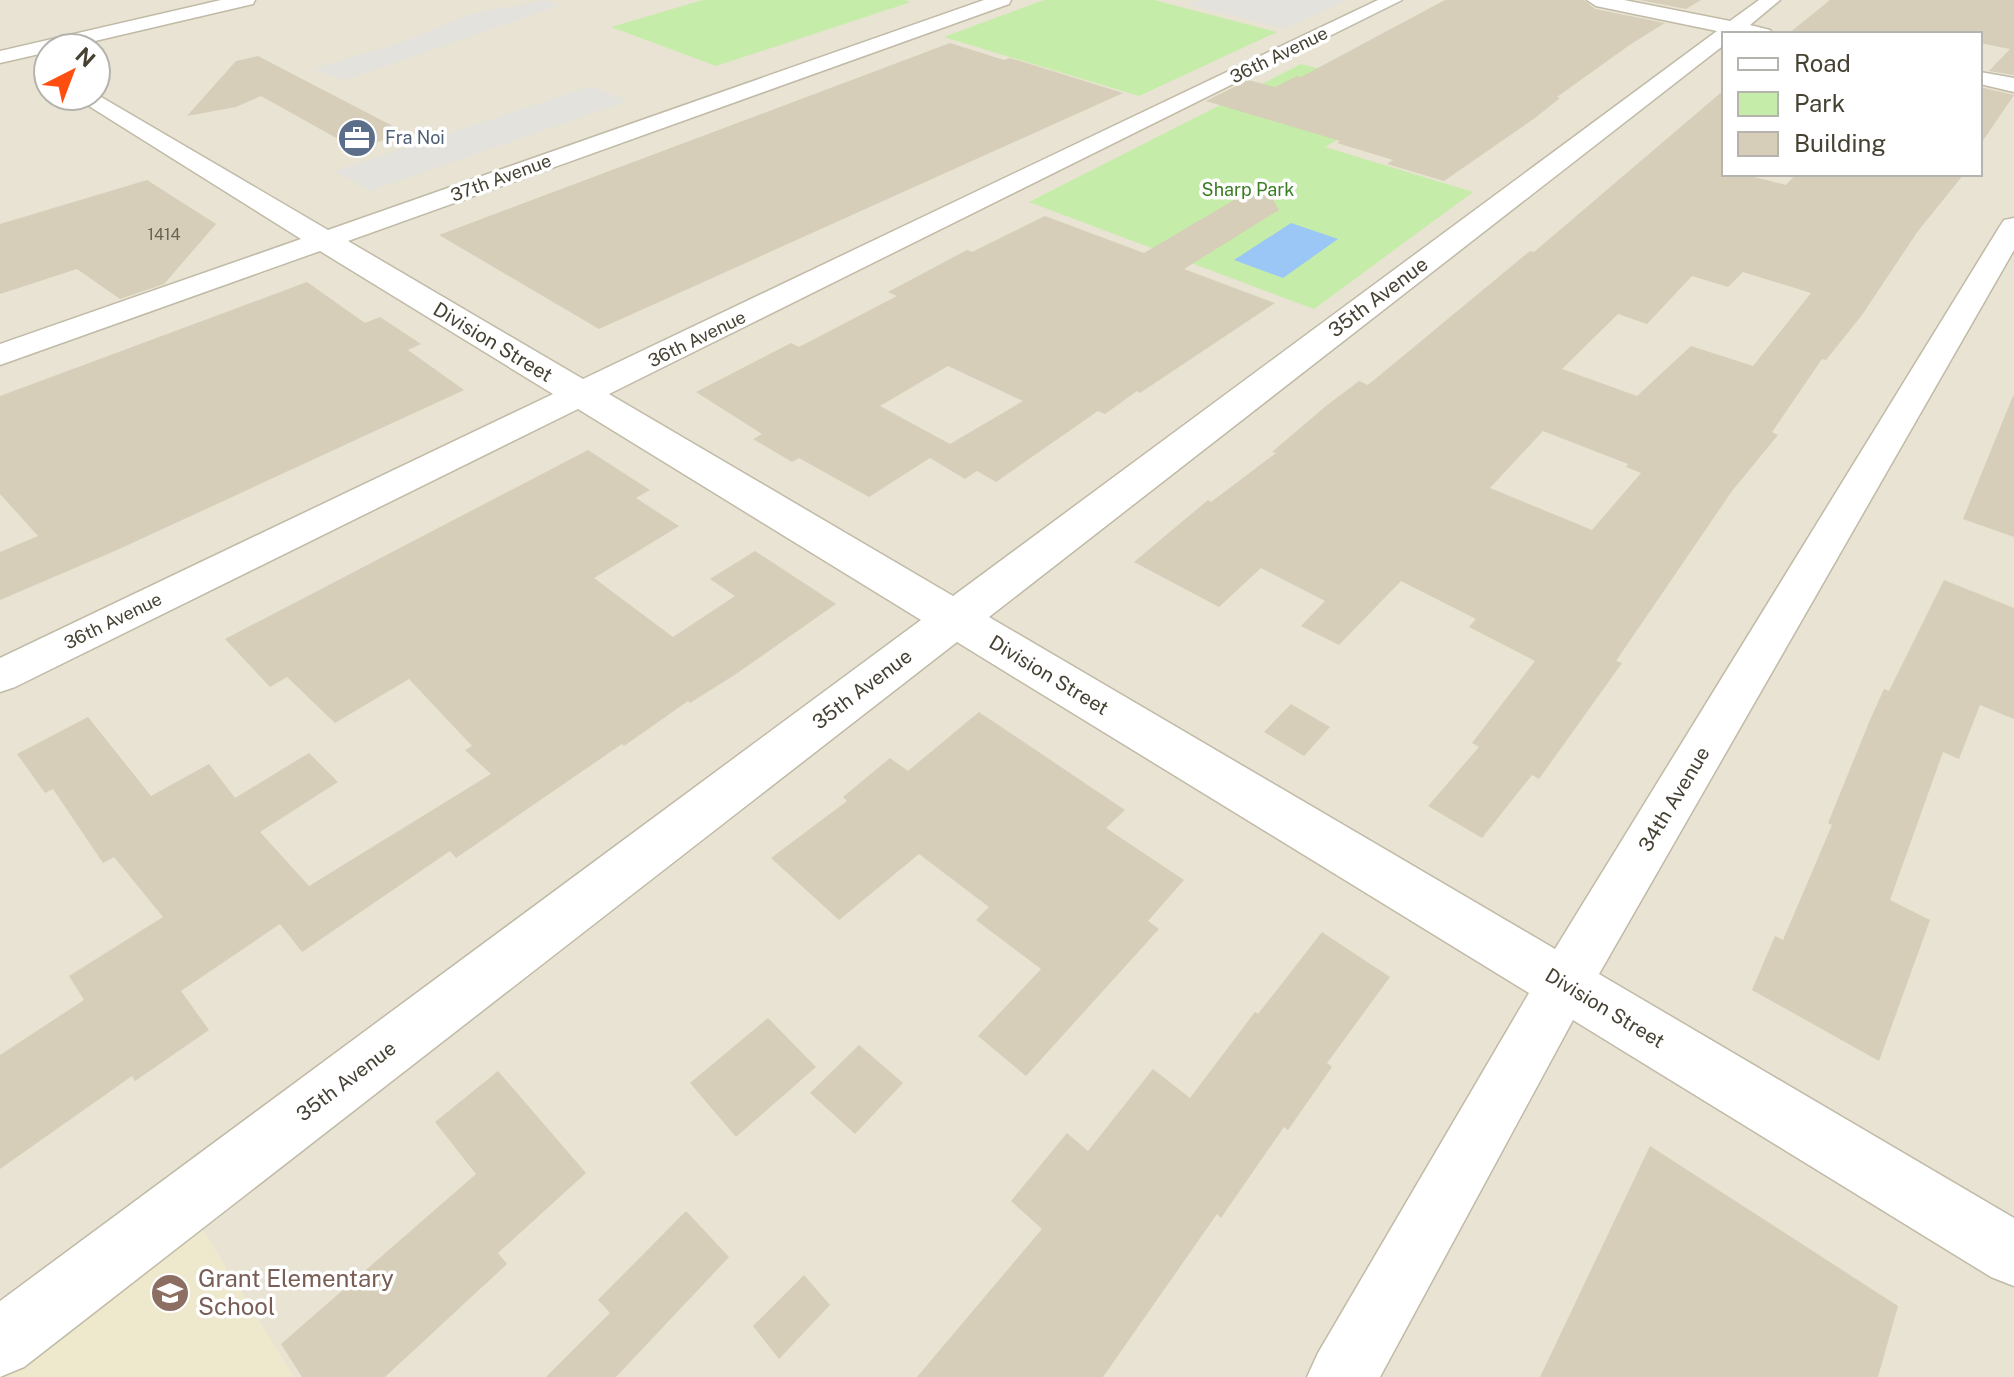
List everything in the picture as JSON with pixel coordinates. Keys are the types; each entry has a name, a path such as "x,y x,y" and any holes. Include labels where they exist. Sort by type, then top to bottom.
{"street":[{"path":"5,52 246,0"},
{"name":"37th Avenue","path":"0,355 1002,0"},
{"name":"36th Avenue","path":"0,676 1393,0"},
{"path":"1596,0 1728,32"},
{"name":"35th Avenue","path":"1728,32 1771,0"},
{"name":"35th Avenue","path":"0,1343 1722,37"},
{"path":"5,52 32,65"},
{"path":"1982,78 2014,85"},
{"name":"Division Street","path":"111,112 2014,1254"},
{"name":"34th Avenue","path":"1342,1377 1564,984 2014,226"}],"shaded area":[{"path":"0,0 2014,0 2014,1377 0,1377"},
{"path":"545,0 561,5 346,80 311,69 399,43 471,14"},
{"path":"1201,0 1347,0 1285,29 1189,5"},
{"path":"591,86 628,101 370,191 335,171"},
{"name":"Grant Elementary School","path":"195,1217 294,1377 0,1377 0,1368"}],"green space":[{"path":"703,0 911,2 716,66 611,27"},
{"path":"1044,0 1154,0 1277,32 1139,96 944,37"},
{"name":"Sharp Park","path":"1301,64 1414,94 1325,147 1473,192 1314,309 1029,202"}],"water":[{"path":"1291,223 1338,239 1283,278 1234,260"}],"building":[{"path":"1445,0 1584,0 1595,9 1665,23 1631,44 1557,97 1560,98 1535,118 1444,181 1387,164 1393,160 1337,143 1340,141 1206,101 1248,80 1275,87 1301,77"},
{"path":"1639,0 1701,0 1686,9"},
{"path":"1830,0 2014,0 2014,75 1989,71 2010,49 1982,43 1982,32 1790,32"},
{"path":"950,43 1123,93 599,329 439,235"},
{"path":"258,56 406,133 356,149 261,96 236,107 187,116 236,61"},
{"path":"1982,87 2014,95 1982,142"},
{"path":"1722,92 1722,176 1751,176 1786,185 1794,176 1962,176 1918,231 1862,315 1826,360 1822,359 1772,432 1778,435 1732,491 1616,661 1622,663 1539,779 1532,775 1482,838 1428,806 1479,747 1472,743 1535,661 1469,627 1476,619 1401,581 1339,645 1301,626 1325,601 1261,568 1219,607 1134,562 1208,500 1211,502 1276,453 1272,452 1359,381 1368,385 1530,251 1534,252","holes":["1743,272 1811,293 1753,366 1691,346 1637,396 1562,369 1618,314 1647,324 1692,276 1728,287","1543,431 1628,464 1626,467 1641,473 1592,530 1490,488"]},
{"path":"147,180 216,224 164,284 120,299 77,269 0,294 0,224"},
{"path":"1263,183 1279,210 1184,269 1275,303 1140,393 1137,391 1105,414 1098,411 996,482 977,471 965,479 930,458 869,497 799,458 792,462 753,439 762,434 696,392 791,343 799,347 897,296 888,292 967,250 972,252 1045,216 1144,253","holes":["948,366 1023,401 950,444 880,406"]},
{"path":"307,282 365,323 380,317 421,344 408,350 464,390 117,550 0,600 0,552 38,536 0,494 0,396"},
{"path":"2014,396 2014,537 1963,519"},
{"path":"588,450 650,490 636,498 679,526 594,578 673,637 735,596 710,579 755,551 836,604 736,674 690,703 688,701 624,746 622,744 456,858 450,851 302,952 280,924 181,991 209,1030 135,1081 132,1076 0,1169 0,1055 84,1000 69,976 163,917 114,857 103,863 53,789 45,793 17,754 88,717 151,796 209,764 235,798 309,753 338,782 260,832 309,886 491,774 465,750 472,746 409,679 335,723 287,677 270,687 225,639"},
{"path":"1944,580 2014,608 2014,719 1980,705 1959,759 1943,752 1890,900 1930,920 1879,1061 1752,990 1775,936 1783,940 1832,825 1828,823 1884,689 1889,691"},
{"path":"1291,704 1330,727 1304,756 1264,732"},
{"path":"979,712 1125,810 1106,828 1184,880 1148,921 1159,929 1026,1076 978,1036 1041,969 976,920 989,907 919,854 839,920 771,858 847,801 843,797 890,758 908,771"},
{"path":"1322,932 1390,977 1327,1063 1332,1067 1288,1130 1284,1127 1221,1218 1217,1214 1103,1377 917,1377 1042,1229 1011,1201 1067,1133 1088,1151 1153,1069 1190,1098 1255,1012 1258,1014"},
{"path":"768,1018 816,1067 736,1137 690,1083"},
{"path":"859,1045 903,1083 855,1134 810,1093"},
{"path":"498,1071 586,1173 498,1253 507,1264 385,1377 302,1377 281,1344 476,1174 435,1122"},
{"path":"1650,1146 1898,1306 1878,1377 1540,1377"},
{"path":"686,1211 729,1257 616,1377 546,1377 610,1313 598,1300"},
{"path":"804,1275 830,1305 779,1359 753,1326"}],"place":[{"name":"Fra Noi","path":"357,138"},
{"name":"Grant Elementary School","path":"170,1293"}]}
